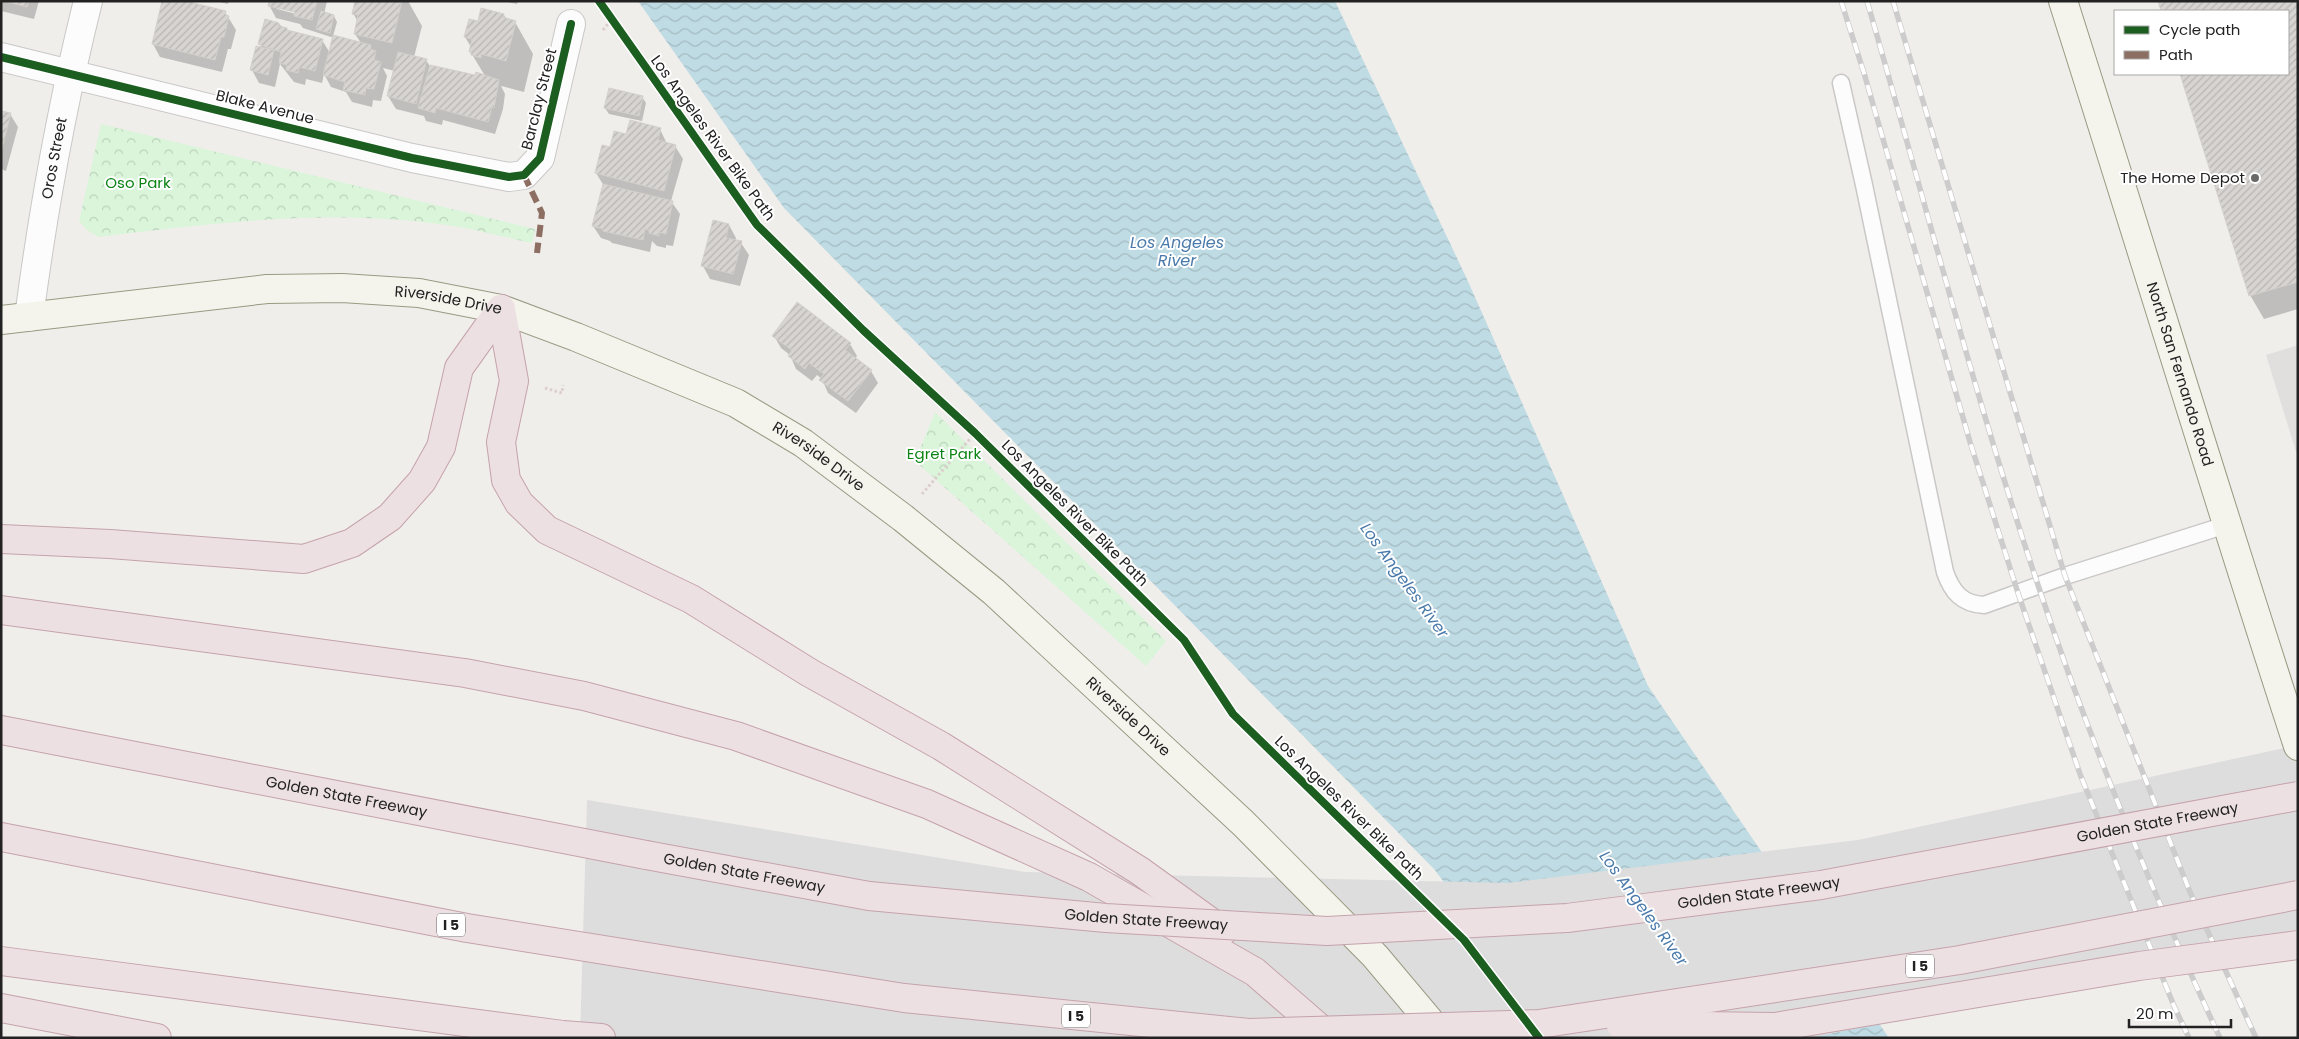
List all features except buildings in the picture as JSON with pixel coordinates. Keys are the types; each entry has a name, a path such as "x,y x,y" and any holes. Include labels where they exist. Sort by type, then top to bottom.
{"highway":[{"path":"1,539 110,544 304,559 352,543 390,517 422,481 440,447 459,368 502,308"},
{"path":"502,308 514,381 501,442 506,480 519,503 547,530 691,599 810,673 941,746 1140,870 1286,977 1343,1038"},
{"path":"1,610 466,673 584,696 736,736 927,804 1089,877 1255,972 1331,1038"},
{"name":"Golden State Freeway","path":"1,730 869,896 1106,918 1327,931 1567,918 1821,885 2298,796"},
{"name":"I 5","path":"1,836 467,928 904,998 1249,1033 1539,1024 1960,960 2298,895"},
{"path":"1539,1024 1775,1027 2139,966 2298,945"},
{"path":"1,960 563,1035 601,1038"},
{"path":"1,1008 157,1038"},
{"path":"1187,1038 1249,1033"}],"main road":[{"name":"North San Fernando Road","path":"2063,1 2194,414 2226,524 2298,746"},
{"name":"Riverside Drive","path":"1,320 267,289 342,288 419,293 502,308 576,336 736,404 804,443 994,592 1236,817 1375,956 1444,1038"}],"street":[{"name":"Oros Street","path":"28,317 38,244 70,74 88,1"},
{"name":"Barclay Street","path":"524,175 540,158 571,24"},
{"name":"Blake Avenue","path":"1,57 412,158 509,177 524,175"}],"lane":[{"path":"1841,83 1945,572 1950,586 1960,599 1971,604 1984,606 2065,576 2226,524"}],"path":[{"path":"608,13 617,27"},
{"path":"545,388 562,392 564,386"},
{"path":"902,518 974,433"}],"green space":[{"name":"Oso Park","path":"101,124 535,229 532,243 446,225 403,220 359,218 272,219 98,237 87,230 79,221"},
{"name":"Egret Park","path":"935,412 1166,641 1146,666 915,461"}],"shaded area":[{"path":"2298,345 2298,458 2266,355"}],"water":[{"name":"Los Angeles River","path":"638,1 1335,1 1466,277 1648,686 1889,1038 1561,1038 1434,869 784,208"}],"pier":[{"path":"2298,745 2298,943 1808,1038 580,1038 587,800 1025,872 1507,883 1858,840"}],"railway":[{"path":"1841,1 1864,73 1970,442 2018,593 2080,774 2174,1006 2189,1038"},
{"path":"1867,1 1971,369 2039,588 2079,703 2123,816 2220,1038"},
{"path":"1893,1 2065,576 2190,892 2256,1038"}],"marked path":[{"path":"524,175 542,213 537,253"}],"cycle path":[{"name":"Los Angeles River Bike Path","path":"599,1 757,225 863,330 975,433 1184,640 1233,714 1464,940 1539,1038"},
{"path":"1,57 412,158 509,177 524,175 540,158 571,24"}],"place":[{"name":"The Home Depot","path":"2255,178"}]}
